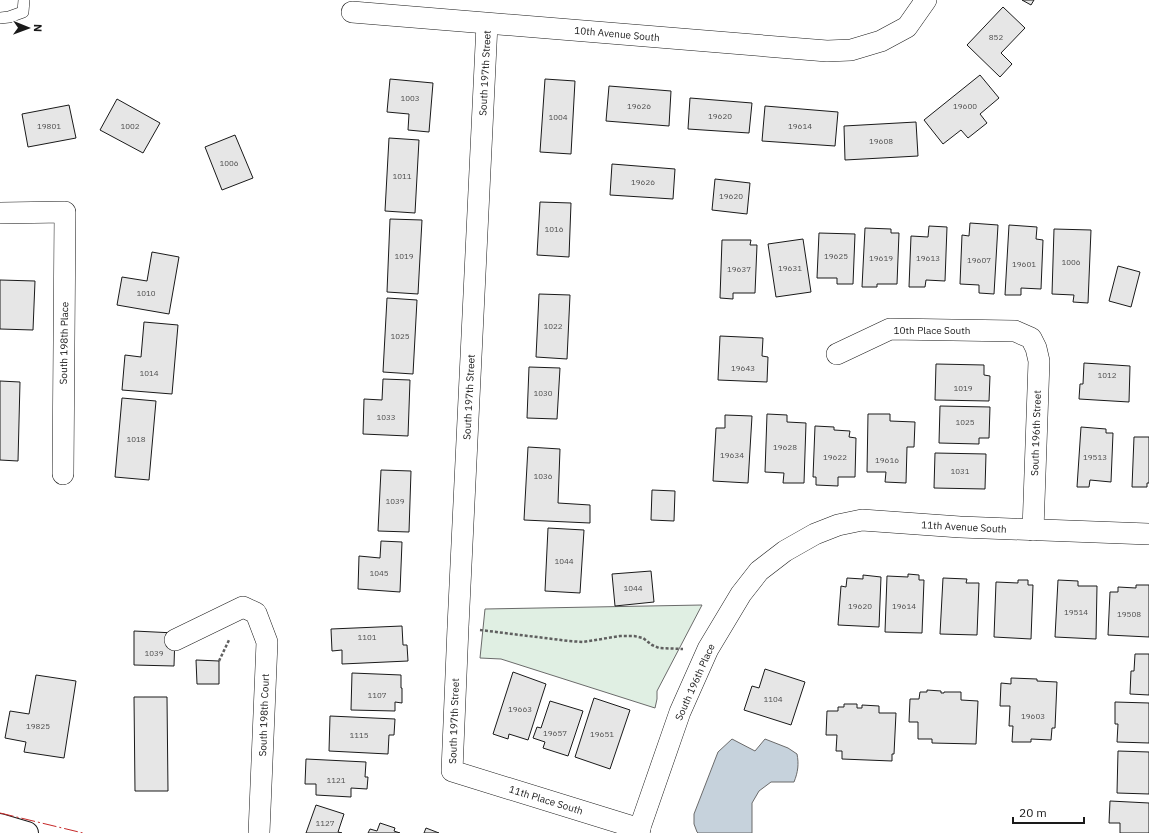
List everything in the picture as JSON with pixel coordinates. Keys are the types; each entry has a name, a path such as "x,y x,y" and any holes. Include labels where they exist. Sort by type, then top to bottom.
{"main road":[{"path":"0,825 27,833"}],"street":[{"name":"10th Avenue South","path":"352,12 827,52 851,50 881,41 907,27 926,0"},
{"name":"South 197th Street","path":"452,770 487,24"},
{"name":"South 198th Place","path":"0,213 65,212 62,474"},
{"name":"10th Place South","path":"837,354 890,329 1015,331 1030,338"},
{"name":"South 196th Street","path":"1030,338 1036,348 1039,361 1033,530"},
{"name":"11th Avenue South","path":"785,551 815,534 838,525 862,520 960,527 1149,534"},
{"name":"South 196th Place","path":"639,831 680,712 708,650 741,594 759,571 785,551"},
{"name":"South 198th Court","path":"175,640 243,607 256,613 267,642 259,833"},
{"name":"11th Place South","path":"452,770 639,831"}],"lane":[{"path":"0,18 9,17 23,12 24,0"}],"path":[{"path":"480,630 583,642 620,636 634,636 642,638 659,648 683,649"}],"green space":[{"path":"702,605 657,691 655,708 501,659 480,658 485,609"}],"shaded area":[{"path":"732,739 755,751 765,739 788,748 797,754 798,765 794,782 771,782 759,791 752,803 752,833 698,833 694,824 694,814 718,752"}],"building":[{"path":"1022,0 1034,0 1031,5"},
{"path":"1003,7 1025,28 1001,53 1012,64 1000,77 967,45"},
{"path":"980,75 999,98 980,114 987,123 968,138 961,130 943,144 924,120"},
{"path":"390,79 433,83 429,132 408,130 409,114 387,112"},
{"path":"545,79 575,81 571,154 540,152"},
{"path":"609,86 671,91 669,126 606,121"},
{"path":"690,98 752,103 749,133 688,129"},
{"path":"117,99 160,123 143,153 100,130"},
{"path":"69,105 76,138 28,147 22,114"},
{"path":"765,106 838,112 835,146 762,141"},
{"path":"916,122 918,156 845,160 844,126"},
{"path":"235,135 253,178 222,190 205,147"},
{"path":"389,138 419,140 415,213 385,211"},
{"path":"612,164 675,169 673,199 610,195"},
{"path":"715,179 750,183 747,214 712,210"},
{"path":"540,202 571,203 569,257 537,255"},
{"path":"390,219 422,220 418,294 387,292"},
{"path":"970,223 998,225 994,294 979,293 979,285 960,284 962,235 969,236"},
{"path":"1009,225 1037,227 1036,239 1043,240 1041,289 1021,288 1021,295 1005,295"},
{"path":"929,226 947,227 945,281 926,280 925,287 909,287 911,236 928,237"},
{"path":"865,228 891,229 891,233 899,233 897,284 877,284 877,287 862,287"},
{"path":"1054,229 1091,230 1088,303 1073,302 1074,295 1052,294"},
{"path":"819,233 855,234 853,284 837,284 837,278 817,278"},
{"path":"803,239 811,292 776,297 768,244"},
{"path":"722,240 751,240 750,245 757,245 755,293 733,293 733,299 720,298"},
{"path":"152,252 179,257 169,314 117,305 122,277 147,281"},
{"path":"1118,266 1140,272 1131,307 1109,301"},
{"path":"0,280 35,281 33,330 0,329"},
{"path":"539,294 570,295 567,359 536,357"},
{"path":"387,298 417,300 413,374 383,372"},
{"path":"144,322 178,325 172,394 122,390 125,355 141,357"},
{"path":"720,336 763,338 762,356 768,357 767,382 718,380"},
{"path":"1084,363 1130,366 1129,402 1079,399 1080,384 1083,384"},
{"path":"936,364 984,365 984,375 990,376 989,401 935,400"},
{"path":"529,367 560,368 557,419 527,418"},
{"path":"383,379 410,380 408,436 363,434 364,399 382,400"},
{"path":"0,381 20,382 18,461 0,460"},
{"path":"122,398 156,401 149,480 115,477"},
{"path":"940,406 990,407 989,438 979,438 979,444 939,443"},
{"path":"767,414 787,415 787,422 806,423 804,483 783,483 784,473 765,472"},
{"path":"868,414 890,414 890,421 915,422 914,447 907,447 906,483 885,482 886,472 867,472"},
{"path":"725,415 752,416 748,483 713,481 716,428 725,428"},
{"path":"815,426 834,427 834,430 850,431 849,437 856,438 855,477 838,477 838,486 816,485 816,477 813,477"},
{"path":"1081,427 1106,429 1106,433 1113,433 1111,482 1090,480 1089,487 1077,487"},
{"path":"1134,437 1149,437 1149,483 1147,483 1147,487 1132,487"},
{"path":"528,447 560,449 558,503 590,505 590,523 524,520"},
{"path":"935,453 986,454 985,489 934,488"},
{"path":"381,470 411,471 409,532 378,531"},
{"path":"652,490 675,491 674,521 651,520"},
{"path":"548,528 584,530 580,593 545,591"},
{"path":"381,541 402,542 400,592 358,589 359,556 380,558"},
{"path":"651,571 654,602 615,606 612,574"},
{"path":"908,574 919,575 919,580 924,580 922,633 885,632 887,576 908,577"},
{"path":"863,575 881,577 879,627 838,625 841,586 846,587 847,578 863,579"},
{"path":"943,578 967,579 966,583 979,583 977,635 940,634"},
{"path":"1018,580 1028,580 1028,585 1033,585 1031,639 994,637 996,582 1018,583"},
{"path":"1058,580 1078,581 1078,586 1097,586 1096,639 1055,637"},
{"path":"1136,585 1149,585 1149,637 1108,635 1110,592 1118,592 1118,587 1136,588"},
{"path":"402,626 403,645 407,645 408,661 342,664 342,650 332,651 331,629"},
{"path":"134,631 175,633 174,666 134,665"},
{"path":"1135,654 1149,654 1149,695 1130,694 1131,671 1134,671"},
{"path":"196,660 219,661 219,684 197,684"},
{"path":"765,669 805,682 791,725 744,710 752,686 759,688"},
{"path":"513,672 546,684 528,740 509,734 508,739 493,734"},
{"path":"352,673 401,675 402,703 395,702 395,711 351,710"},
{"path":"36,675 76,681 64,758 24,752 26,742 5,738 10,711 29,714"},
{"path":"1011,678 1037,679 1037,681 1057,682 1055,728 1052,728 1051,740 1031,739 1031,742 1012,742 1013,726 1009,726 1010,706 1000,706 1001,683 1011,684"},
{"path":"927,690 941,691 941,693 961,692 961,700 978,701 976,744 932,743 932,739 918,739 918,722 909,722 910,699 919,699 920,692 927,692"},
{"path":"134,697 167,697 168,791 135,791"},
{"path":"594,698 630,710 610,769 575,757"},
{"path":"550,701 583,711 568,756 543,748 545,742 533,738 537,727 541,728"},
{"path":"1115,702 1149,703 1149,743 1117,742 1118,724 1115,724"},
{"path":"844,704 857,704 857,708 862,708 862,705 879,706 879,713 896,713 894,754 892,754 892,761 842,759 842,751 836,751 837,735 826,735 827,711 838,711 838,707 844,707"},
{"path":"330,716 395,719 394,735 389,735 388,754 329,751"},
{"path":"1118,751 1149,752 1149,794 1117,793"},
{"path":"306,759 366,762 365,777 368,777 367,789 351,788 351,797 316,795 316,784 305,784"},
{"path":"1110,801 1149,803 1149,833 1120,833 1120,823 1109,823"},
{"path":"316,805 344,814 338,832 342,833 306,833"},
{"path":"380,823 395,828 394,831 400,833 368,833 370,829 377,831"},
{"path":"426,828 439,833 424,833"}],"power":[{"path":"0,813 83,833"}]}
